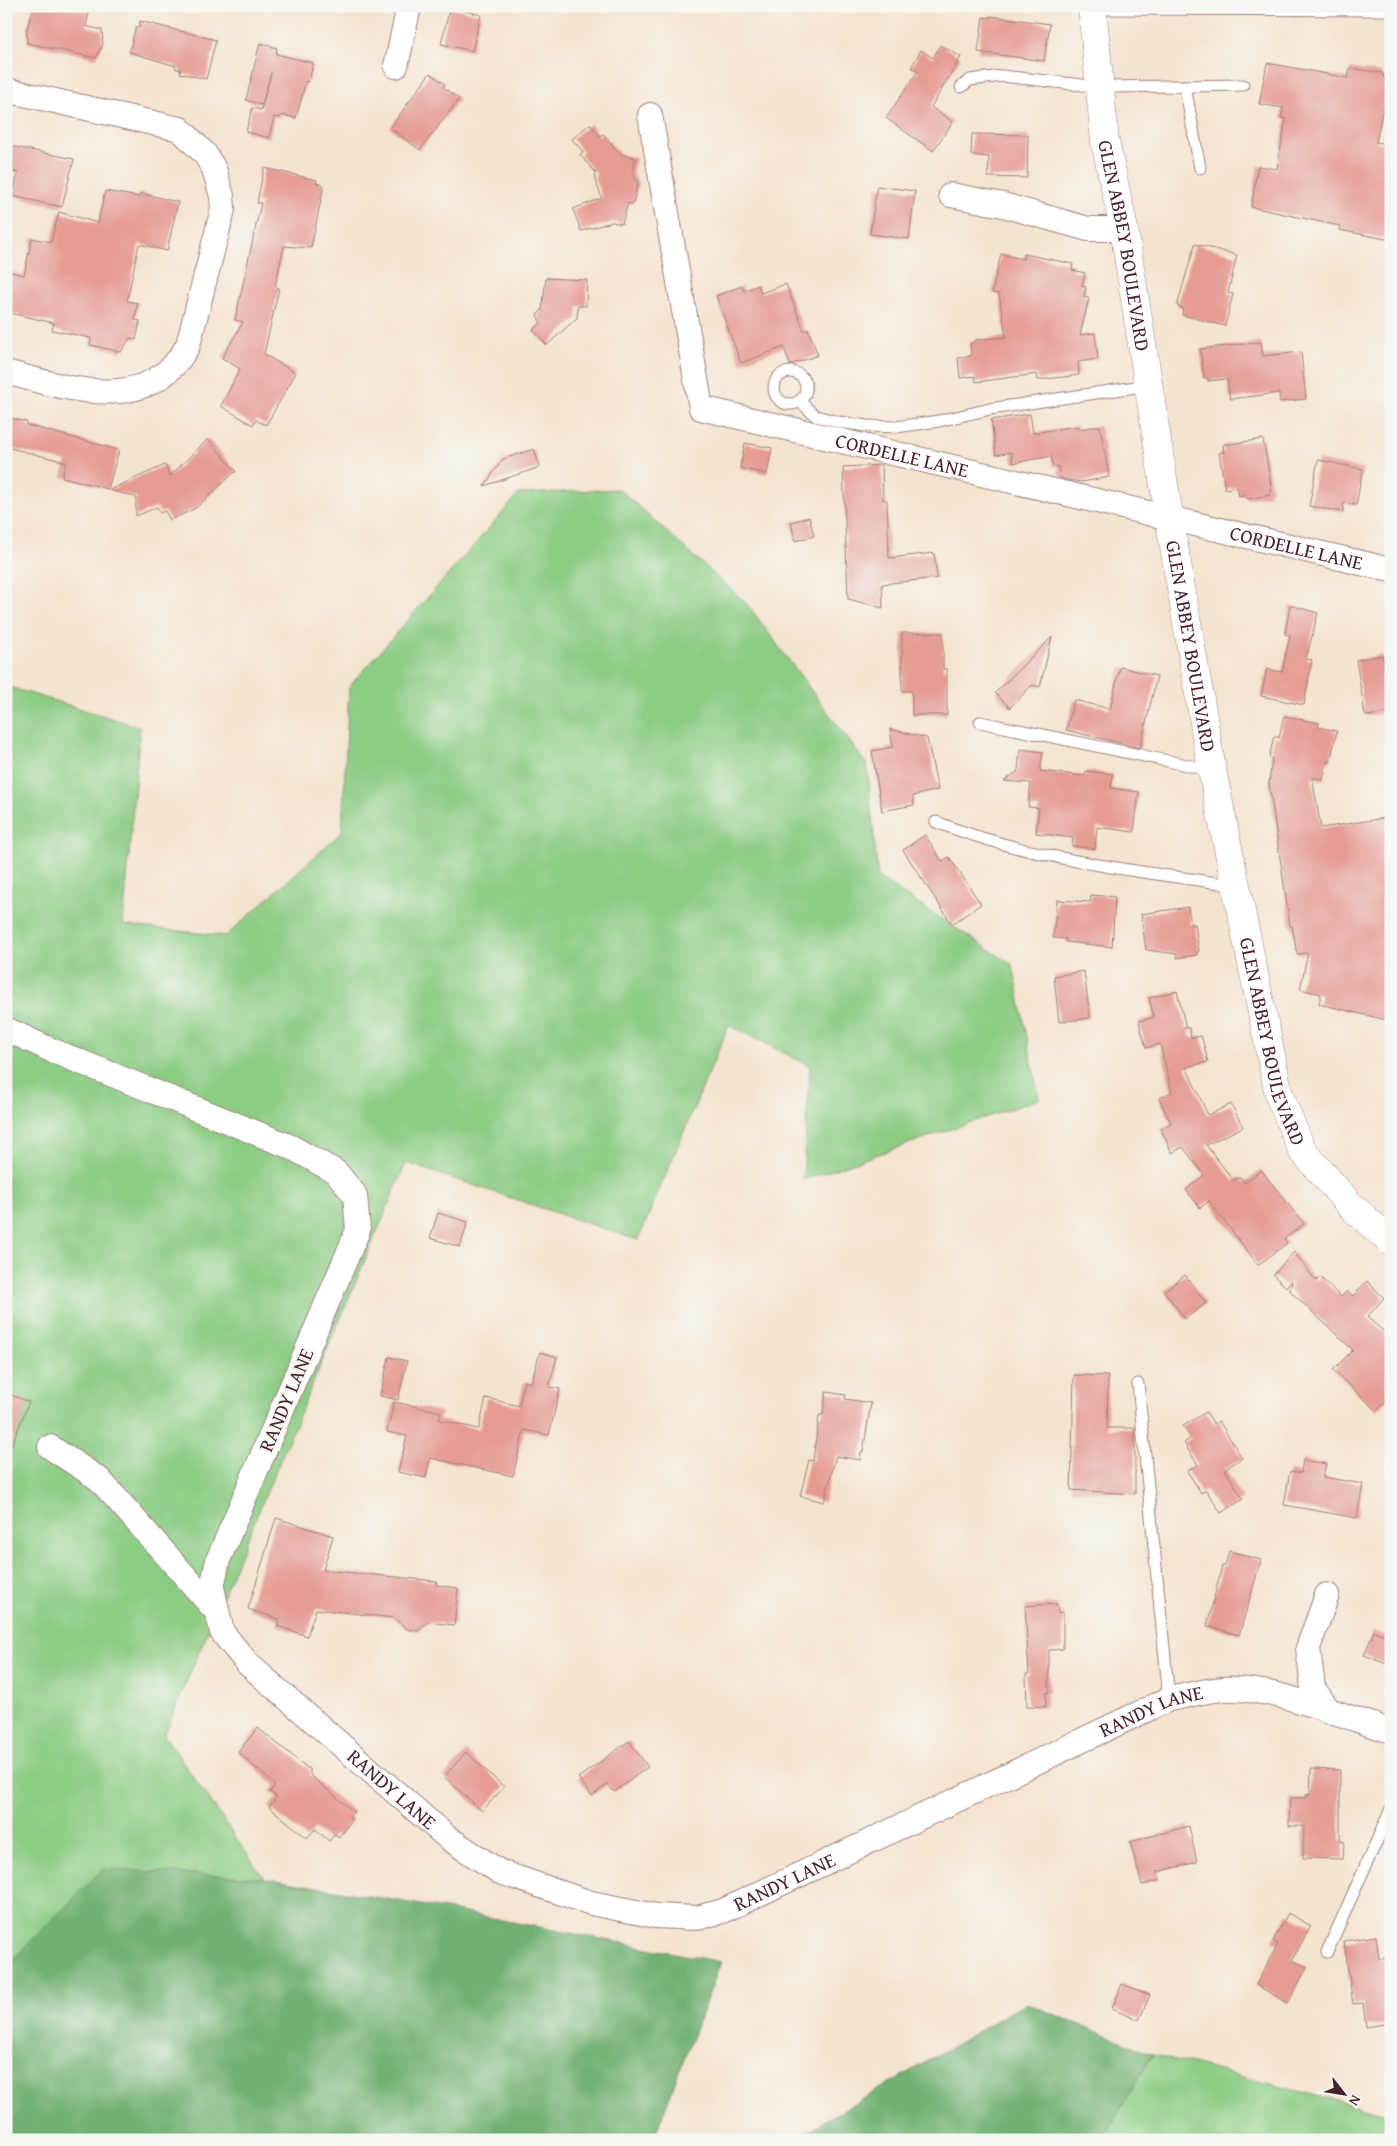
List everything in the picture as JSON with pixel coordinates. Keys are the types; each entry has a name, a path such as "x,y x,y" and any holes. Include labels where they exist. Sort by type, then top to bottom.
{"street":[{"path":"396,66 409,6"},
{"name":"GLEN ABBEY BOULEVARD","path":"1092,7 1106,141 1124,229 1169,517 1212,770 1279,1095 1302,1150 1350,1205 1391,1242"},
{"path":"6,90 180,129 206,154 214,169 222,196 222,209 188,345 176,364 158,380 129,390 76,391 6,372"},
{"name":"CORDELLE LANE","path":"650,115 701,408 1391,570"},
{"path":"951,195 1003,206 1088,229 1124,229"},
{"name":"RANDY LANE","path":"6,1029 51,1050 291,1147 336,1172 355,1194 358,1230 218,1560 212,1587 222,1632 248,1664 448,1838 500,1872 591,1902 656,1916 697,1918 723,1911 1169,1699 1222,1689 1242,1690 1289,1699 1391,1731"},
{"path":"50,1447 99,1479 218,1613"},
{"path":"1327,1595 1308,1648 1313,1688 1330,1712"}],"lane":[{"path":"1092,7 1391,10"},
{"path":"961,87 970,80 1002,76 1100,87 1243,85"},
{"path":"1185,86 1200,168"},
{"path":"798,402 816,416 839,422 866,426 896,427 939,421 999,408 1149,385"},
{"path":"980,722 1212,770"},
{"path":"936,822 972,836 1115,868 1236,885"},
{"path":"1138,1384 1169,1699"},
{"path":"1327,1952 1391,1809"}],"green space":[{"path":"619,489 747,604 867,765 878,878 1013,965 1039,1099 803,1180 810,1066 729,1025 638,1240 406,1163 164,1735 264,1878 94,1878 6,1966 6,686 140,727 123,925 226,936 342,832 349,687 519,494"},
{"path":"103,1869 264,1878 445,1909 721,1962 653,2140 6,2140 6,1966"},
{"path":"1026,2003 1153,2054 1102,2140 793,2140"},
{"path":"1153,2054 1391,2115 1391,2140 1102,2140"}],"building":[{"path":"34,6 61,6 89,12 86,26 102,30 103,44 96,58 27,43 27,28"},
{"path":"450,7 481,15 472,51 441,44"},
{"path":"990,16 1050,24 1044,61 978,52 983,17 990,18"},
{"path":"140,21 216,40 206,79 180,73 181,70 175,68 176,66 129,52 136,27 139,28"},
{"path":"260,43 277,48 276,54 313,63 309,82 306,81 296,118 281,115 280,118 274,117 269,138 246,132 252,108 261,110 271,73 262,105 246,100"},
{"path":"940,45 961,57 931,107 953,122 933,151 886,118 918,71 911,67 921,50 933,58"},
{"path":"1267,63 1348,78 1350,68 1382,73 1391,90 1388,104 1383,108 1376,142 1391,145 1391,240 1339,230 1340,226 1251,207 1258,166 1277,169 1286,119 1281,118 1283,108 1259,104"},
{"path":"430,73 445,84 443,87 459,99 420,150 390,128"},
{"path":"590,124 600,136 603,134 620,154 636,158 632,172 638,184 633,204 628,203 622,224 612,222 581,231 573,209 602,198 595,179 596,173 580,155 583,152 572,139"},
{"path":"972,134 1028,135 1027,178 988,177 989,157 971,155"},
{"path":"6,145 74,159 62,207 12,196 18,173 6,170"},
{"path":"264,168 317,180 316,183 324,185 311,248 284,246 275,287 279,288 264,354 296,373 266,425 256,420 253,425 221,406 240,369 222,358 243,322 235,320 261,203 257,203"},
{"path":"877,186 915,191 909,239 870,234"},
{"path":"105,191 139,197 140,193 178,202 167,251 139,244 127,301 138,303 135,320 140,321 136,340 130,338 121,352 90,345 91,338 52,330 54,323 6,312 6,271 24,275 32,238 51,242 59,212 98,223"},
{"path":"1195,244 1237,255 1228,293 1233,294 1225,326 1182,315 1183,308 1177,306"},
{"path":"1001,254 1023,259 1024,254 1073,264 1072,270 1085,273 1082,286 1086,287 1084,297 1089,298 1080,335 1095,333 1098,359 1078,362 1079,375 1038,380 1037,374 976,382 975,376 960,378 958,358 971,356 970,343 975,342 975,340 1006,337 999,294 992,293"},
{"path":"546,278 587,280 586,306 578,306 577,318 547,345 533,330 541,323 537,315 542,310"},
{"path":"786,284 804,331 808,329 818,355 790,365 784,347 741,363 716,296 742,286 744,291 758,285 761,293"},
{"path":"1261,342 1263,356 1301,352 1306,399 1280,402 1279,393 1230,399 1227,379 1208,381 1208,378 1204,378 1200,349"},
{"path":"1030,414 1033,433 1077,426 1078,429 1100,426 1109,477 1082,482 1067,480 1060,478 1058,466 1053,467 1051,456 1013,463 1011,452 996,455 991,420"},
{"path":"6,417 27,422 27,425 119,450 108,489 62,477 66,462 6,447"},
{"path":"208,439 236,471 196,508 170,520 165,511 160,513 157,507 136,516 136,497 109,490 165,465 170,476"},
{"path":"1263,439 1272,491 1269,491 1270,495 1247,499 1246,494 1239,496 1237,487 1225,489 1219,453 1224,452 1223,445"},
{"path":"745,443 772,448 767,474 740,468"},
{"path":"534,449 540,467 484,486 503,459"},
{"path":"1318,460 1363,469 1356,505 1344,503 1343,512 1309,506"},
{"path":"882,465 883,500 887,500 889,558 934,553 937,578 882,584 883,608 848,599 843,467"},
{"path":"809,517 814,536 795,541 791,522"},
{"path":"1290,605 1318,613 1306,659 1312,660 1304,705 1261,696 1267,669 1282,672 1290,635 1285,634"},
{"path":"902,633 943,633 943,669 947,669 947,715 912,715 912,691 902,691"},
{"path":"1052,637 1040,687 1032,685 1010,708 995,693"},
{"path":"1382,655 1391,692 1391,712 1368,716 1365,715 1356,660"},
{"path":"1120,667 1157,676 1140,748 1066,730 1074,700 1110,709"},
{"path":"1284,716 1319,723 1318,727 1337,731 1330,762 1327,761 1323,780 1312,777 1321,828 1391,817 1391,1021 1319,1004 1321,994 1300,989 1308,953 1297,954 1292,926 1290,926 1269,783 1272,759 1269,758 1274,736 1279,738"},
{"path":"890,729 927,738 938,790 913,796 914,805 882,811 872,751 893,747"},
{"path":"1020,749 1043,752 1040,771 1085,776 1086,771 1113,774 1111,788 1139,792 1134,832 1097,827 1095,849 1072,846 1073,838 1036,833 1039,808 1028,807 1031,783 1004,781 1018,771"},
{"path":"925,835 942,861 949,857 981,904 952,924 903,850"},
{"path":"1091,895 1115,897 1112,947 1066,942 1066,939 1053,938 1057,900 1090,902"},
{"path":"1188,907 1191,925 1195,924 1199,951 1197,955 1177,958 1177,954 1146,950 1141,914"},
{"path":"1084,971 1090,1018 1059,1022 1054,976"},
{"path":"1177,991 1186,1028 1189,1028 1191,1038 1201,1036 1208,1062 1186,1067 1208,1115 1231,1104 1243,1127 1206,1145 1234,1181 1240,1177 1245,1183 1261,1170 1304,1224 1284,1239 1287,1243 1258,1265 1209,1201 1200,1208 1186,1190 1204,1175 1183,1147 1172,1153 1161,1129 1171,1123 1159,1098 1172,1092 1160,1044 1146,1048 1139,1021 1154,1017 1149,998"},
{"path":"438,1213 468,1222 460,1247 430,1238"},
{"path":"1294,1252 1316,1281 1320,1277 1341,1297 1347,1291 1353,1296 1367,1281 1384,1298 1367,1317 1391,1338 1391,1396 1377,1411 1333,1370 1353,1350 1290,1291 1292,1281 1286,1287 1273,1275"},
{"path":"1185,1275 1206,1303 1185,1319 1164,1291"},
{"path":"540,1352 557,1357 549,1387 560,1389 549,1435 524,1430 513,1476 430,1458 426,1478 398,1472 407,1436 387,1432 394,1402 441,1412 439,1420 479,1429 486,1398 519,1406 524,1381 531,1383"},
{"path":"389,1357 407,1361 398,1400 380,1396"},
{"path":"1074,1375 1108,1376 1107,1428 1135,1428 1135,1494 1071,1490"},
{"path":"826,1392 846,1395 845,1399 871,1403 860,1460 836,1456 824,1502 800,1496 809,1460 813,1461 819,1415 823,1415"},
{"path":"6,1393 29,1402 7,1456 6,1456"},
{"path":"1206,1412 1214,1424 1219,1421 1242,1458 1225,1469 1243,1499 1221,1513 1206,1490 1201,1493 1187,1471 1198,1465 1184,1443 1191,1438 1183,1426"},
{"path":"1303,1460 1326,1464 1323,1477 1363,1484 1357,1518 1284,1505 1290,1471 1301,1473"},
{"path":"276,1518 333,1536 323,1570 437,1581 436,1585 458,1588 454,1625 428,1622 418,1631 407,1629 394,1618 316,1609 307,1636 277,1626 279,1619 248,1609"},
{"path":"1229,1551 1261,1560 1239,1635 1207,1626 1222,1566 1225,1566"},
{"path":"1057,1604 1058,1613 1063,1612 1063,1649 1049,1650 1049,1693 1046,1693 1046,1707 1027,1706 1026,1674 1029,1674 1025,1606"},
{"path":"1374,1631 1391,1637 1391,1666 1364,1655"},
{"path":"258,1728 310,1770 310,1775 354,1812 349,1817 352,1820 339,1837 335,1834 329,1841 315,1829 307,1838 269,1807 277,1797 270,1792 275,1785 238,1752"},
{"path":"629,1741 648,1767 614,1792 608,1784 592,1796 578,1778"},
{"path":"466,1752 504,1787 482,1811 444,1777"},
{"path":"1311,1769 1340,1770 1340,1840 1344,1841 1343,1859 1303,1858 1304,1826 1289,1826 1290,1798 1306,1798 1306,1795 1310,1795"},
{"path":"1189,1826 1197,1862 1157,1872 1160,1880 1142,1885 1130,1842"},
{"path":"1288,1913 1311,1926 1292,1960 1307,1967 1288,2003 1256,1985 1278,1944 1273,1941"},
{"path":"1376,1936 1379,1959 1391,1958 1391,2023 1366,2027 1363,2003 1353,2004 1344,1941"},
{"path":"1122,1984 1150,1995 1139,2020 1112,2009"}]}
